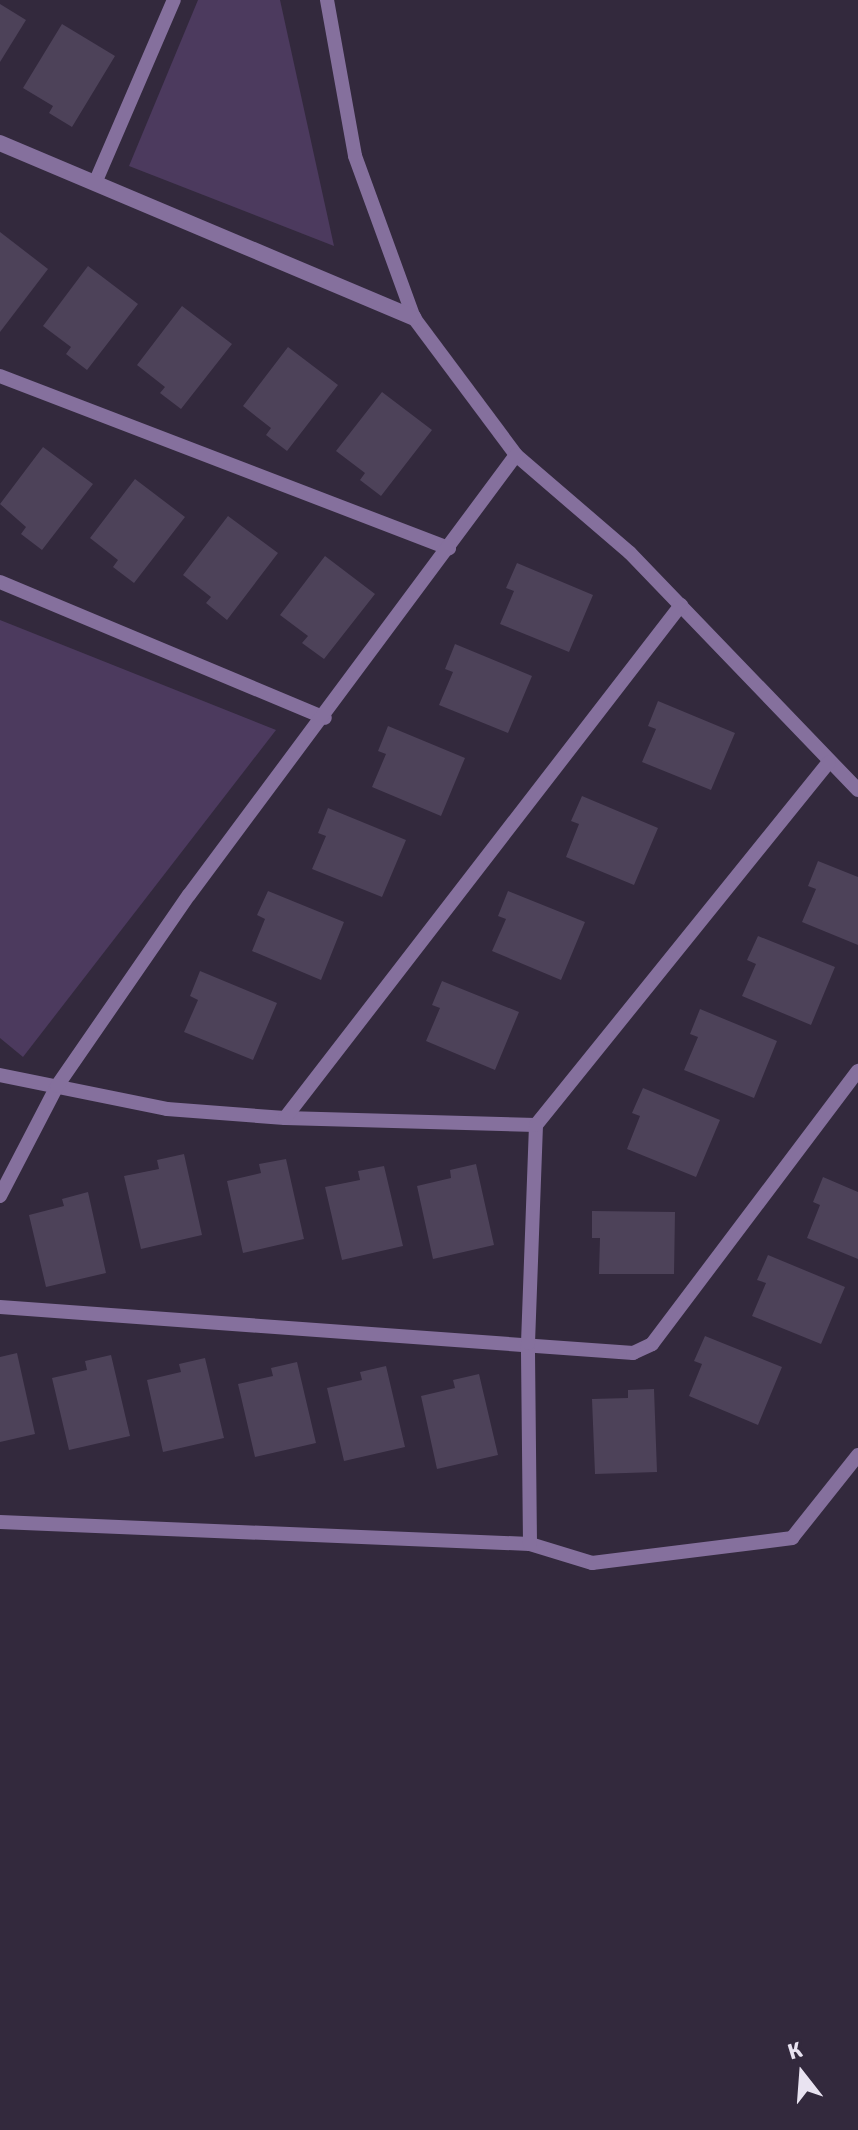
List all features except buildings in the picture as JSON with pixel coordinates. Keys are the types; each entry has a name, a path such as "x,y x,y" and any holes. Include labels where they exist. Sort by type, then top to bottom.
{"street":[{"path":"0,143 414,318"}],"lane":[{"path":"95,183 174,0"},
{"path":"327,0 355,156 414,318 516,455 630,553 858,790"},
{"path":"0,376 449,548"},
{"path":"0,1196 57,1086 189,895 325,718 516,455"},
{"path":"0,582 325,718"},
{"path":"285,1118 681,605"},
{"path":"530,1544 528,1343 536,1125 829,762"},
{"path":"0,1307 633,1353 652,1344 858,1071"},
{"path":"0,1075 167,1109 285,1118 536,1125"},
{"path":"0,1522 530,1544 592,1563 792,1538 858,1455"}],"shaded area":[{"path":"198,0 280,0 334,246 129,166"},
{"path":"0,620 276,730 23,1057 0,1038"}]}
